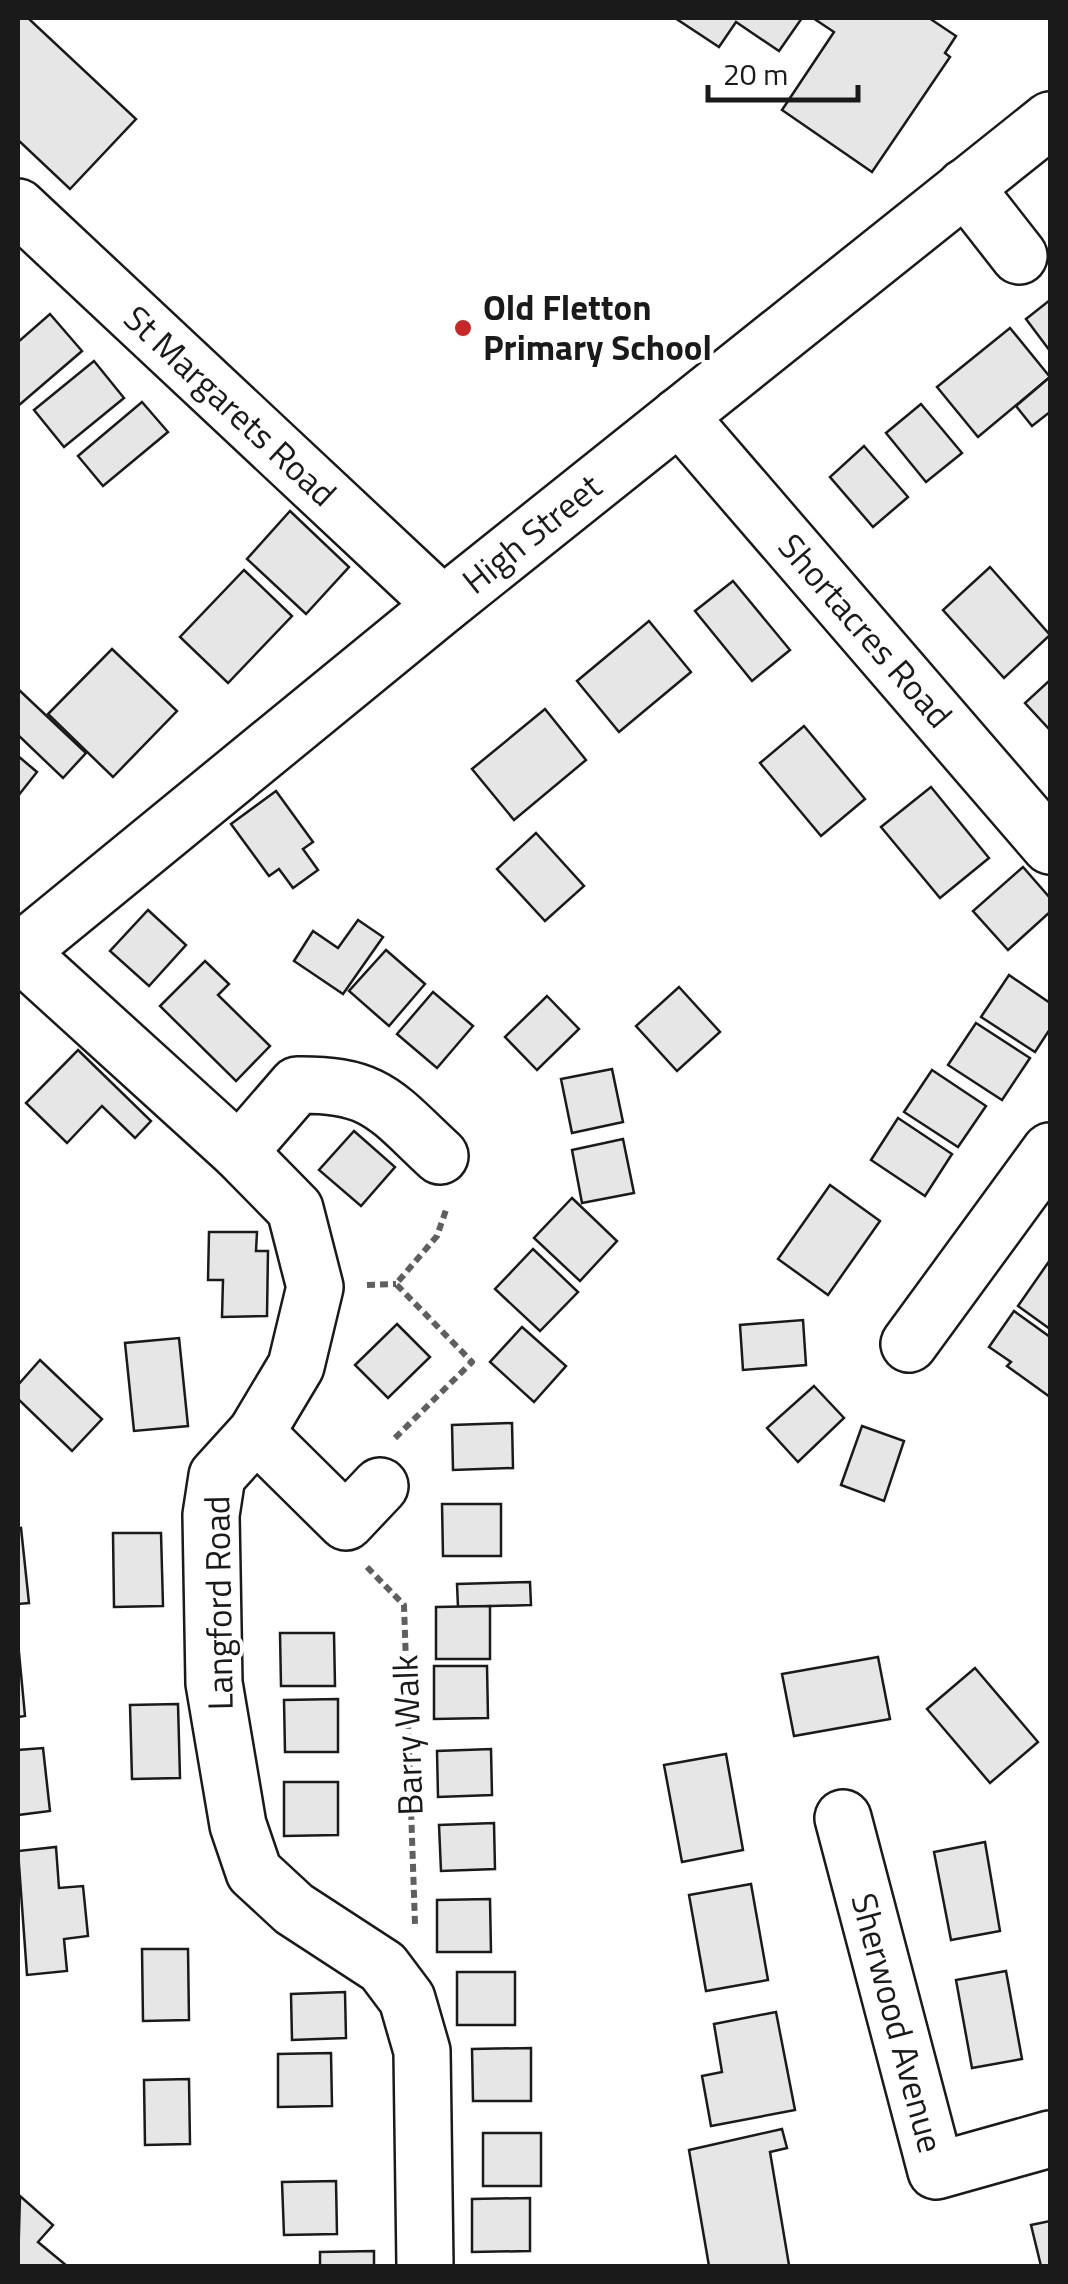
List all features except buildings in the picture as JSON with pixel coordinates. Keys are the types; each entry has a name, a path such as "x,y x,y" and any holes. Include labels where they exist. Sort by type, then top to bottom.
{"street":[{"name":"High Street","path":"18,953 443,606 1050,120"},
{"path":"965,187 1019,256"},
{"name":"St Margarets Road","path":"18,207 443,606"},
{"name":"Shortacres Road","path":"679,416 1050,846"},
{"name":"Langford Road","path":"18,953 240,1152 295,1209 315,1287 296,1366 256,1433 216,1476 211,1516 214,1682 238,1826 254,1872 294,1909 384,1968 407,1999 422,2051 425,2266"},
{"path":"240,1152 297,1086 342,1084 376,1097 440,1156"},
{"path":"908,1344 1050,1151"},
{"path":"256,1433 363,1504"},
{"name":"Sherwood Avenue","path":"843,1818 936,2171 1050,2138"}],"path":[{"name":"Barry Walk","path":"384,1968 415,1928 404,1606 336,1534 363,1504 364,1468 472,1362 396,1284 437,1236 448,1214 440,1156"}],"place":[{"name":"Old Fletton Primary School","path":"463,328"}]}
